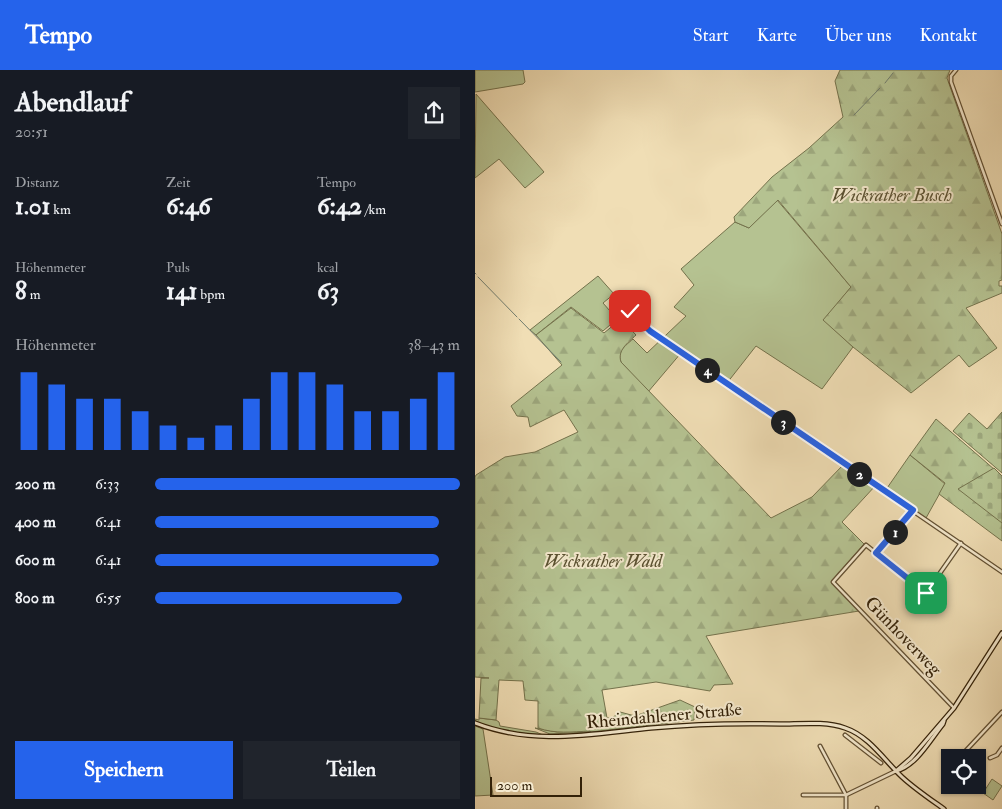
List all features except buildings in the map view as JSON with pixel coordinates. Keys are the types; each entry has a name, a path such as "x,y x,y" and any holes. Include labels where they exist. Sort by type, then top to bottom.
{"main road":[{"path":"896,771 911,758 954,708 1002,633"},
{"name":"Rheindahlener Straße","path":"475,723 506,732 550,738 696,724 751,723 844,728 869,742 896,771 944,809"}],"street":[{"path":"956,70 951,76 951,82 1002,223"},
{"path":"630,311 650,331 1002,572"},
{"path":"913,510 876,553 926,593 961,543"},
{"name":"Günhoverweg","path":"876,553 866,545 833,582 954,708"},
{"path":"967,749 1002,712"},
{"path":"851,740 855,733"},
{"path":"845,735 881,763"},
{"path":"821,746 846,795 846,809"},
{"path":"990,758 997,755 1002,748"},
{"path":"803,795 846,795 896,771"}],"green space":[{"path":"475,70 523,70 525,82 523,84 475,92"},
{"name":"Wickrather Busch","path":"840,70 950,70 947,78 1002,234 1002,280 999,281 999,286 1002,286 1002,293 966,308 997,348 969,367 959,355 911,393 853,347 823,320 851,287 778,200 749,228 735,222 734,217 772,177 809,148 843,117 835,81"},
{"path":"476,94 544,172 525,188 499,159 475,178"},
{"path":"777,200 851,287 824,320 853,347 822,389 756,346 727,383 681,353 648,392 621,362 620,355 622,349 633,339 647,353 686,316 674,307 694,285 681,269 735,222 749,228"},
{"path":"598,276 614,294 603,303 617,319 603,331 571,307 536,335 530,330"},
{"name":"Wickrather Wald","path":"571,308 604,333 621,319 636,335 622,350 621,362 771,518 812,497 844,464 876,485 842,522 864,544 831,582 859,611 706,636 733,684 714,685 710,691 656,682 602,690 607,718 612,718 620,712 635,716 680,700 695,707 694,720 591,732 544,730 538,728 538,701 525,700 523,681 499,680 496,720 479,718 481,678 489,678 475,677 475,477 505,457 535,452 578,432 564,410 530,427 528,417 517,416 511,406 562,365 536,335"},
{"path":"1002,412 1002,473 953,431 969,413 987,429"},
{"path":"936,419 1002,476 1002,541 939,494 945,483 910,455"},
{"path":"910,455 945,484 926,518 885,491"},
{"path":"994,468 1002,476 1002,523 958,489"},
{"path":"479,718 496,720 500,726 536,732 543,735 535,736 509,732 475,721 475,719 479,720"},
{"path":"475,726 483,729 493,795 475,796"},
{"path":"535,728 557,732 591,732 550,734"},
{"path":"992,779 1002,786 993,800 984,794 986,794 986,788"}],"waterway":[{"path":"885,83 893,73"},
{"path":"854,115 880,88"},
{"path":"478,277 517,317"},
{"path":"519,319 561,362"}],"route":[{"path":"630,311 650,331 913,510 876,553 926,593"}]}
